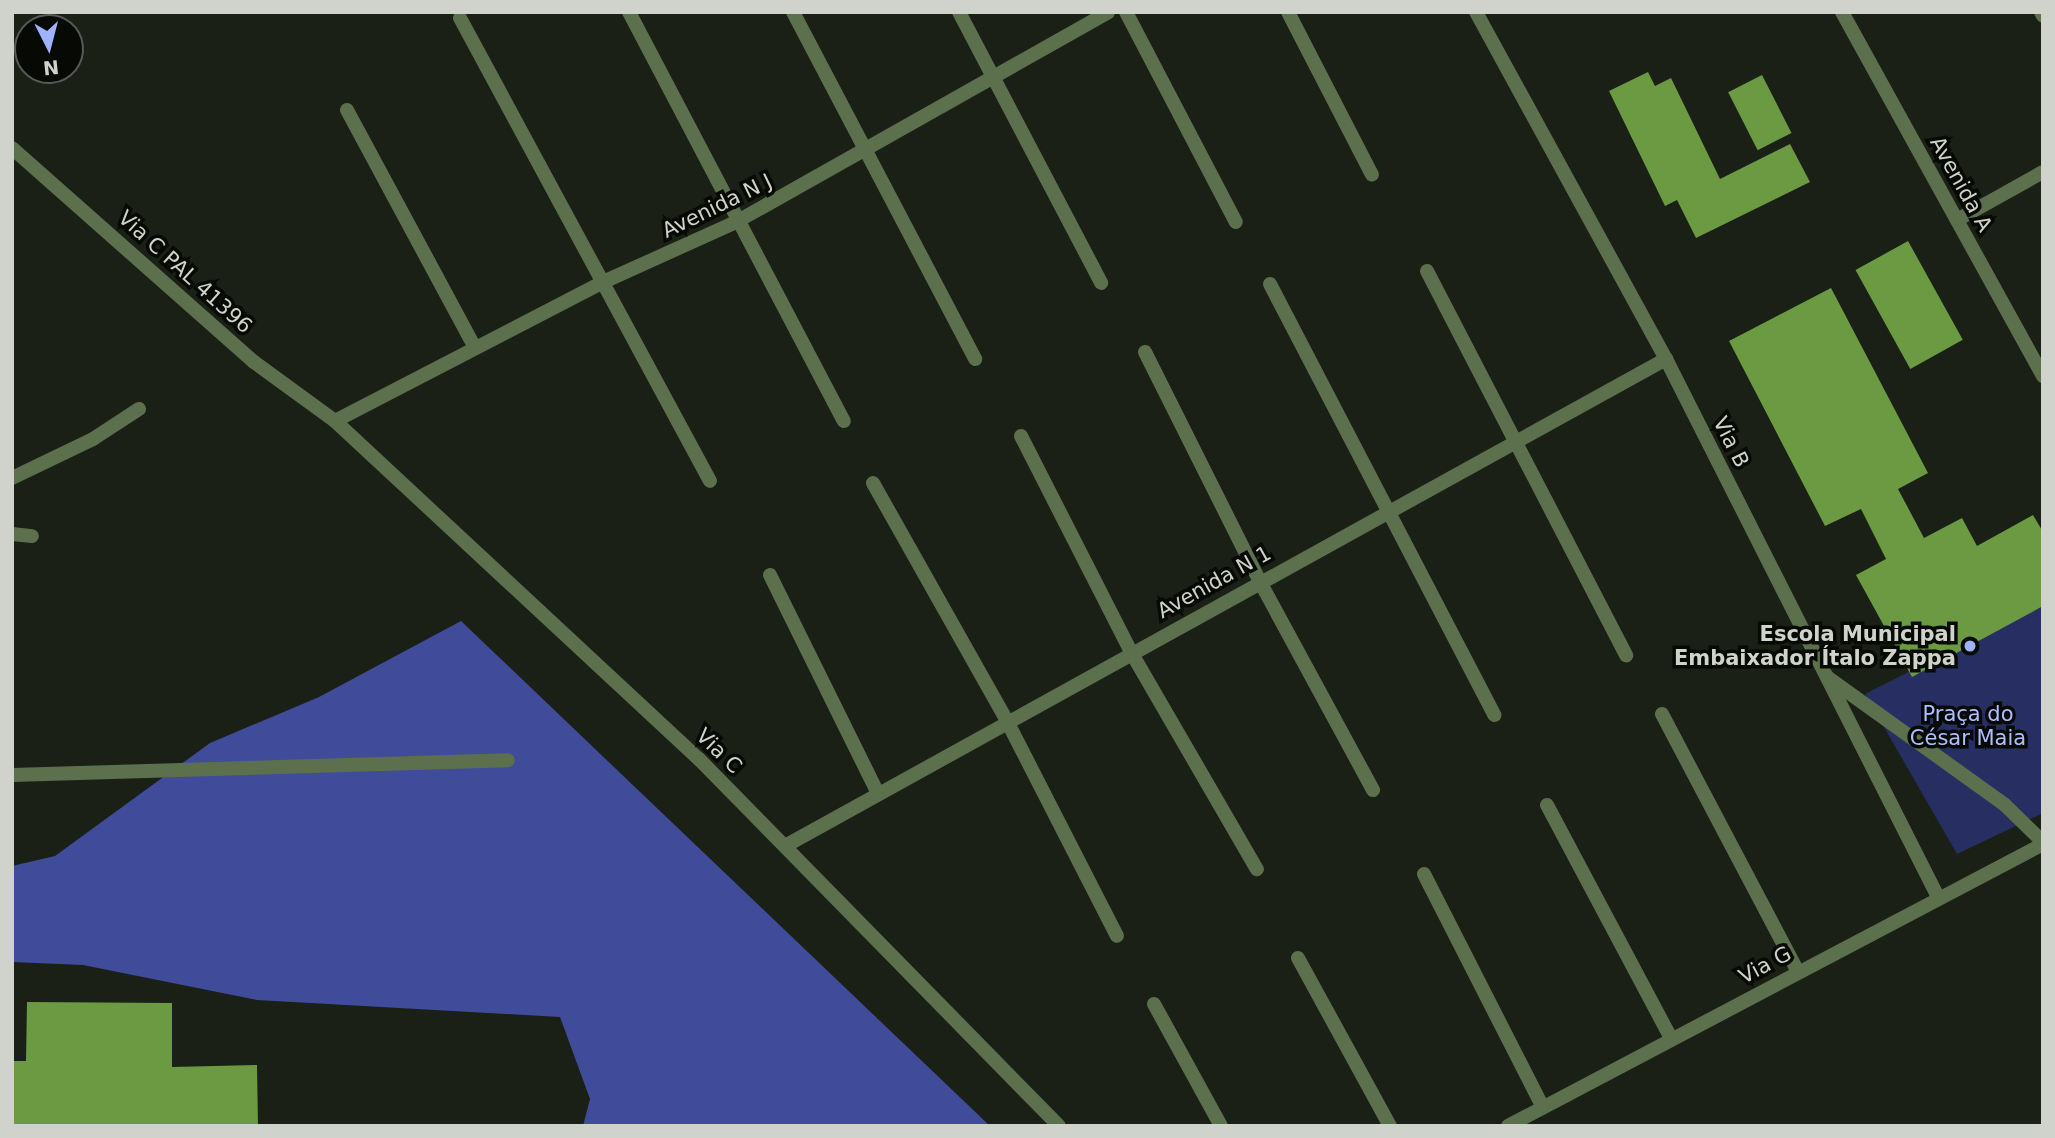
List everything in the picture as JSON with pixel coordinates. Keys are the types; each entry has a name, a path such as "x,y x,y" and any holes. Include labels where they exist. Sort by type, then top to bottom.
{"street":[{"path":"629,12 736,222 844,421"},
{"path":"793,12 975,359"},
{"path":"959,12 1101,284"},
{"name":"Avenida N J","path":"335,421 601,283 736,222 867,152 1108,12"},
{"path":"1126,12 1236,222"},
{"path":"1288,12 1372,175"},
{"name":"Via B","path":"1476,12 1666,359 1938,897"},
{"name":"Avenida A","path":"1842,12 2043,376"},
{"path":"460,18 710,481"},
{"path":"347,110 475,348"},
{"name":"Via C PAL 41396","path":"12,148 254,362 335,421"},
{"path":"1957,220 2043,172"},
{"path":"1427,271 1513,443 1626,655"},
{"path":"1270,284 1390,510 1494,715"},
{"path":"1145,352 1259,580 1373,790"},
{"name":"Avenida N 1","path":"785,846 1259,580 1666,359"},
{"path":"12,478 76,448 139,409"},
{"name":"Via C","path":"335,421 699,759 1059,1126"},
{"path":"1021,436 1131,652 1257,869"},
{"path":"873,483 1008,723 1117,936"},
{"path":"12,534 33,536"},
{"path":"770,575 878,794"},
{"path":"1826,676 2005,805 2043,843"},
{"path":"1662,714 1798,972"},
{"path":"12,775 508,760"},
{"path":"1547,805 1671,1038"},
{"name":"Via G","path":"1508,1126 2043,843"},
{"path":"1424,874 1542,1106"},
{"path":"1298,958 1391,1126"},
{"path":"1154,1004 1221,1126"}],"green space":[{"name":"Praça do César Maia","path":"2043,604 2043,813 1957,854 1865,694"}],"shaded area":[{"path":"461,621 990,1126 583,1126 590,1099 560,1017 257,1000 83,965 12,962 12,866 55,856 210,743 319,697"}],"building":[{"path":"1648,72 1655,86 1671,78 1720,179 1790,144 1810,182 1696,238 1677,200 1665,206 1609,91"},
{"path":"1762,75 1792,133 1758,150 1728,92"},
{"path":"1908,241 1963,340 1910,369 1856,270"},
{"path":"1831,288 1928,473 1898,489 1924,538 1962,518 1977,546 2033,515 2043,532 2043,606 1912,677 1856,575 1886,559 1861,509 1825,526 1729,341"},
{"path":"27,1002 172,1003 172,1067 257,1065 258,1126 12,1126 12,1061 26,1061"}],"place":[{"name":"Escola Municipal Embaixador Ítalo Zappa","path":"1970,646"}]}
